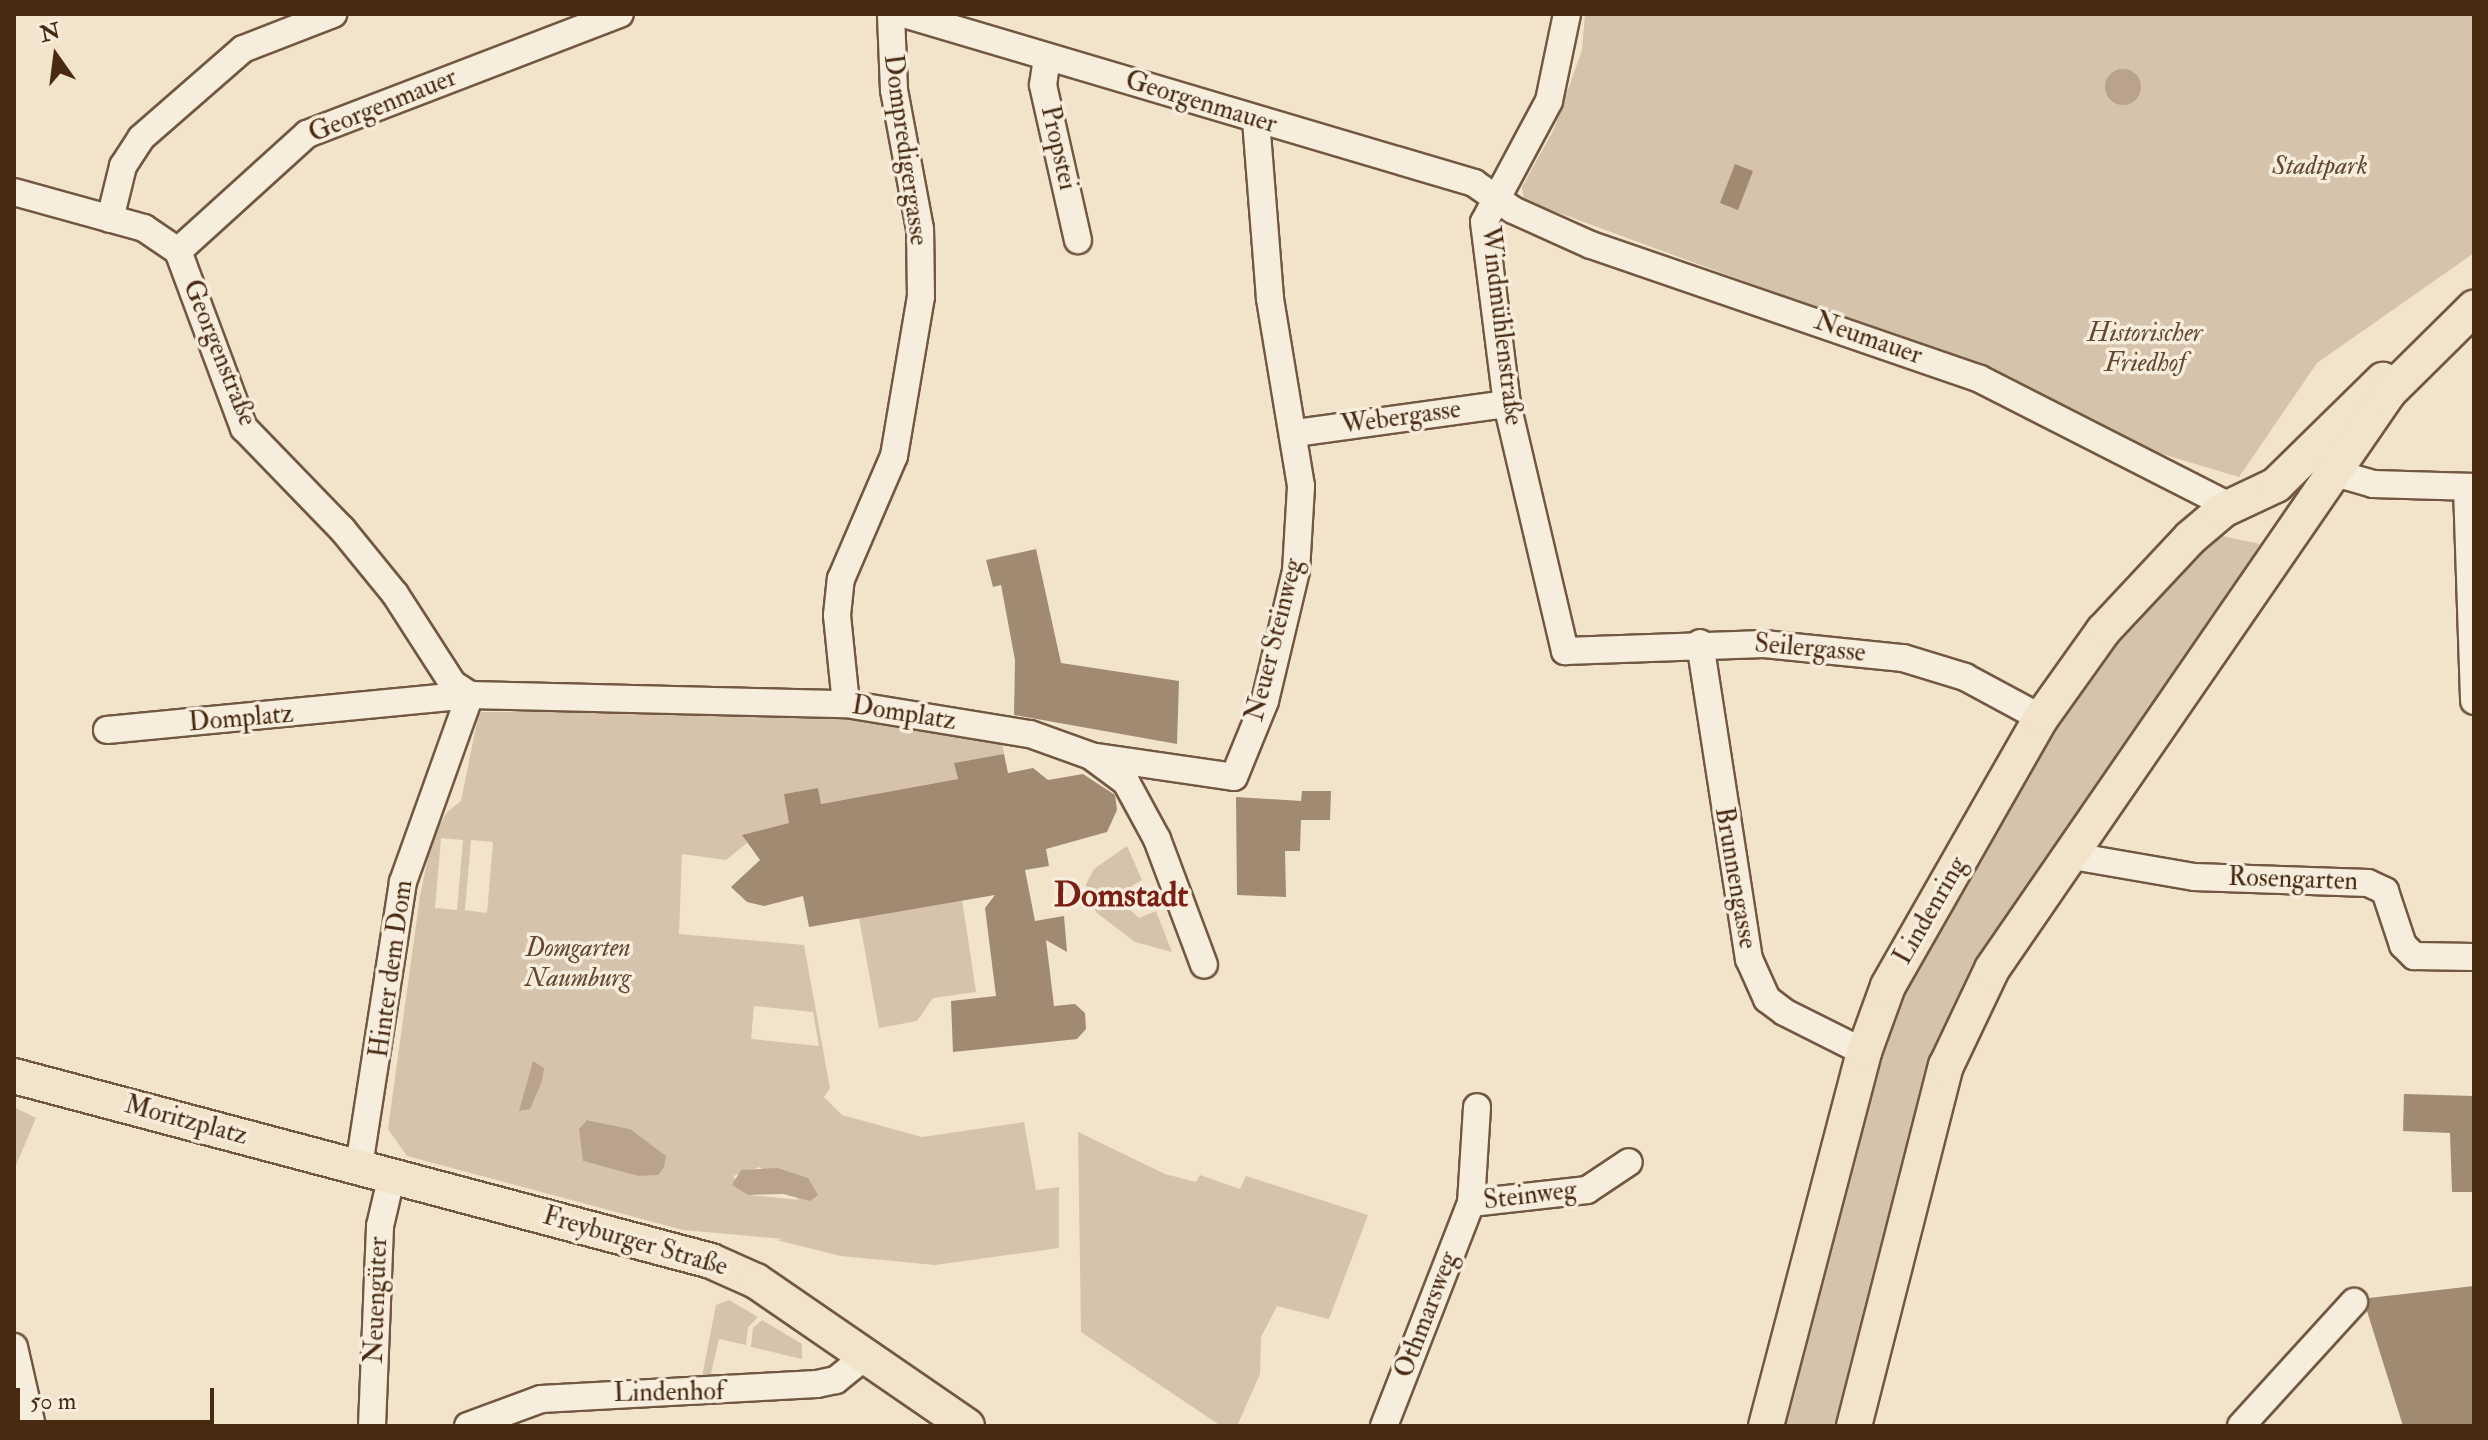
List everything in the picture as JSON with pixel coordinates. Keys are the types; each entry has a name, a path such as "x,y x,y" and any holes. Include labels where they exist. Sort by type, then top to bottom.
{"main road":[{"path":"1854,1426 1946,1066 1992,969 2067,855 2416,359 2474,308"},
{"name":"Lindenring","path":"1766,1426 1864,1052 1888,986 2041,718 2103,631 2190,538 2231,507 2264,492 2369,391 2416,359"},
{"path":"2316,444 2335,473"},
{"path":"2264,492 2289,499 2299,523"},
{"name":"Moritzplatz","path":"14,1076 359,1166"},
{"name":"Freyburger Straße","path":"359,1166 711,1261 756,1281 967,1426"}],"street":[{"path":"110,219 123,166 141,138 243,49 333,14"},
{"name":"Georgenmauer","path":"178,251 267,164 307,134 620,14"},
{"name":"Dompredigergasse","path":"846,704 837,615 841,579 894,456 921,297 920,229 894,90 891,14"},
{"name":"Georgenmauer","path":"904,14 982,26 1047,57 1474,183 1496,195"},
{"name":"Windmühlenstraße","path":"1565,651 1507,404 1484,222 1549,101 1567,14"},
{"name":"Propstei","path":"1047,57 1043,85 1078,240"},
{"name":"Neuer Steinweg","path":"1091,756 1234,777 1265,701 1296,571 1301,486 1295,433 1270,298 1256,120"},
{"name":"Georgenstraße","path":"14,192 144,228 178,251 244,428 342,529 395,594 453,684 470,695"},
{"name":"Neumauer","path":"1496,195 1591,245 1980,379 2231,507"},
{"name":"Webergasse","path":"1295,433 1507,404"},
{"path":"2335,473 2373,484 2471,487 2474,701"},
{"name":"Seilergasse","path":"1565,651 1700,643 1903,658 1965,677 2041,718"},
{"name":"Brunnengasse","path":"1700,643 1749,959 1775,1005 1864,1052"},
{"name":"Domplatz","path":"107,730 470,695 846,704 1030,734 1091,756 1132,793 1157,839 1204,965"},
{"name":"Hinter dem Dom","path":"359,1166 403,882 424,814 444,778 470,695"},
{"name":"Rosengarten","path":"2067,855 2194,877 2368,883 2385,891 2403,945 2414,956 2474,957"},
{"name":"Steinweg","path":"1477,1107 1471,1203 1587,1190 1629,1162"},
{"name":"Neuengüter","path":"372,1426 380,1226 392,1175"},
{"name":"Othmarsweg","path":"1384,1426 1471,1203"},
{"path":"2241,1426 2354,1302"},
{"path":"14,1347 32,1426"},
{"name":"Lindenhof","path":"468,1426 541,1399 817,1384 836,1380 866,1356"}],"green space":[{"path":"1585,14 2474,14 2474,253 2317,363 2239,477 2105,437 1983,369 1524,200 1522,187 1554,129 1582,50"},
{"path":"2213,534 2260,544 1969,981 1845,1426 1776,1426 1892,1004 2024,768 2105,649"},
{"name":"Domgarten Naumburg","path":"479,712 848,712 1002,741 1004,754 955,763 958,779 821,804 818,788 785,794 792,835 752,842 745,834 747,843 726,860 682,854 679,934 804,945 830,1088 824,1097 842,1115 922,1137 1024,1122 1036,1190 1059,1187 1059,1248 935,1265 841,1256 776,1240 784,1239 683,1230 407,1156 388,1129 420,896 431,842 447,812 461,801","holes":["441,838 463,840 457,910 435,908","471,840 493,842 487,913 465,910","754,1006 813,1012 819,1046 751,1039","587,1120 630,1129 638,1176 583,1161","760,1167 799,1200 748,1195 733,1176"]},
{"path":"1127,846 1142,880 1124,891 1123,903 1139,918 1156,911 1172,952 1135,942 1097,913 1088,898 1086,884 1094,869"},
{"path":"962,899 976,992 933,998 917,1021 879,1028 859,918"},
{"path":"14,1107 36,1118 14,1170"},
{"path":"1078,1132 1165,1174 1196,1182 1200,1175 1240,1189 1246,1176 1368,1215 1329,1319 1277,1306 1261,1337 1260,1374 1237,1426 1221,1426 1081,1332"},
{"path":"729,1300 758,1317 748,1327 746,1345 719,1339 709,1382 701,1382 716,1305"},
{"path":"762,1320 802,1344 802,1359 751,1347 753,1328"}],"shaded area":[{"path":"2123,69 2136,74 2141,87 2136,100 2123,105 2110,100 2105,87 2110,74"},
{"path":"533,1061 544,1068 542,1081 530,1109 519,1111"},
{"path":"587,1120 630,1129 666,1156 664,1167 658,1175 638,1176 583,1161 579,1129"},
{"path":"777,1168 808,1178 818,1195 810,1201 783,1194 748,1195 732,1185 741,1170"}],"building":[{"path":"1735,164 1753,171 1738,210 1720,203"},
{"path":"1036,549 1061,663 1179,681 1177,744 1014,715 1015,660 1001,585 993,587 986,560"},
{"path":"1004,754 1008,773 1033,768 1048,780 1083,774 1115,795 1117,810 1107,832 1046,849 1049,866 1025,870 1035,921 1064,916 1067,952 1046,940 1054,1006 1075,1004 1085,1013 1086,1029 1077,1039 953,1052 951,1001 996,996 985,908 995,895 809,927 803,896 764,906 747,902 731,887 760,860 742,835 789,823 784,794 818,788 821,804 958,779 954,763"},
{"path":"1302,791 1331,791 1330,820 1301,820 1300,851 1285,851 1286,897 1237,895 1236,797 1301,801"},
{"path":"2404,1094 2474,1096 2474,1192 2452,1192 2450,1133 2403,1131"},
{"path":"2474,1286 2474,1426 2403,1426 2367,1311 2369,1298"}],"district":[{"name":"Domstadt","path":"1121,896"}],"park label":[{"name":"Stadtpark","path":"2320,167"},
{"name":"Historischer Friedhof","path":"2145,349"}]}
